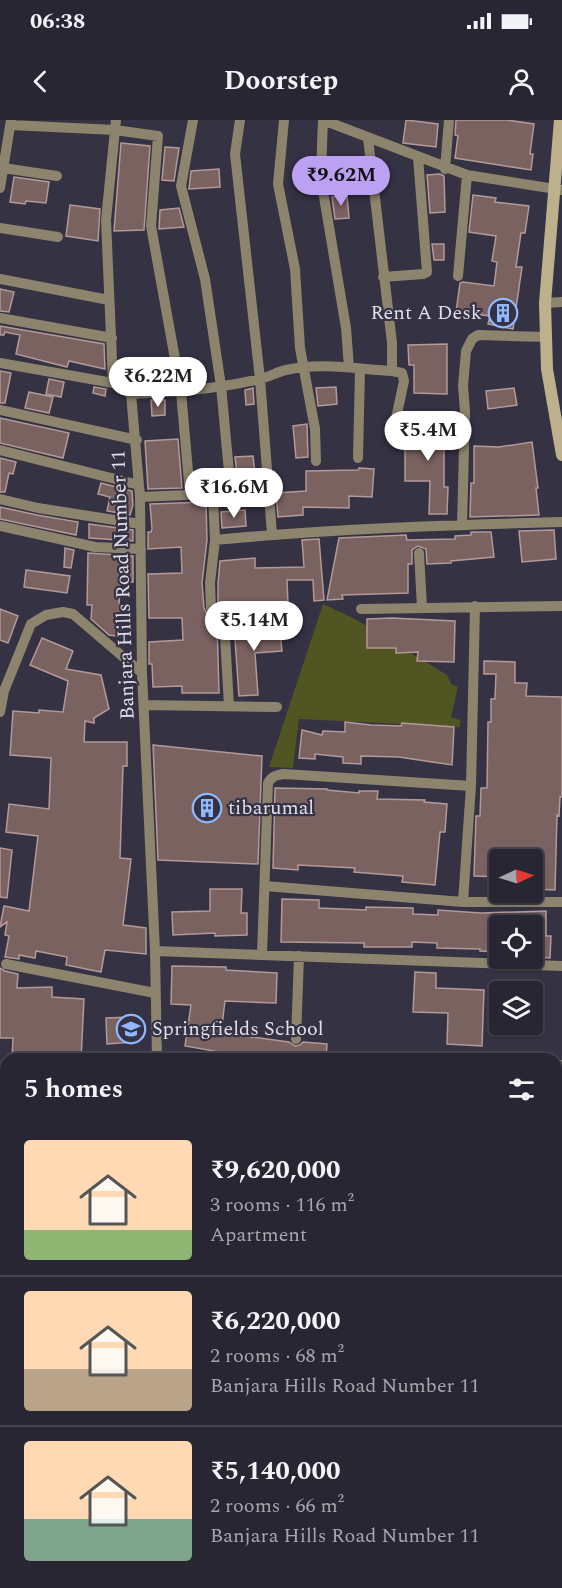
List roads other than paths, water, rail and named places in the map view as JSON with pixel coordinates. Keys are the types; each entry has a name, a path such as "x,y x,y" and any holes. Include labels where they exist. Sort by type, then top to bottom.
{"main road":[{"path":"560,120 558,189 545,303 547,369 562,455"}],"street":[{"path":"193,120 181,186 205,279 221,386 231,493"},
{"path":"240,120 236,154 260,379 272,534"},
{"path":"284,120 278,184 295,269 300,348 315,429 316,461"},
{"path":"358,458 355,368 322,191 323,120 336,123 368,138 467,176 558,189"},
{"path":"445,169 449,120"},
{"path":"0,188 10,122 116,125 158,136 151,225 181,392 190,494"},
{"path":"113,383 106,220 116,125"},
{"path":"368,138 392,343 392,371"},
{"path":"383,277 427,272 418,157"},
{"path":"3,168 57,176"},
{"path":"458,276 467,176"},
{"path":"0,228 58,237"},
{"path":"0,279 109,300"},
{"path":"545,303 562,302"},
{"path":"0,318 112,338"},
{"path":"462,525 465,411 463,386 466,351 472,339 478,335 546,338"},
{"path":"0,363 113,383 131,394 181,392 260,379 286,370 305,368 392,371 402,373 404,381 395,423"},
{"name":"Banjara Hills Road Number 11","path":"131,394 140,491 142,673 155,951 157,1053"},
{"path":"0,410 137,440"},
{"path":"0,450 140,491 213,494 269,488"},
{"path":"211,608 210,583 215,540 213,494"},
{"path":"0,499 38,508 140,524"},
{"path":"215,540 272,534 562,522"},
{"path":"0,526 95,547 141,549"},
{"path":"419,553 422,607"},
{"path":"463,902 471,786 476,606"},
{"path":"361,609 562,606"},
{"path":"0,712 4,691 31,624 46,615 63,612 73,614 142,673"},
{"path":"230,706 224,619 275,616"},
{"path":"144,705 277,707"},
{"path":"262,954 268,783 271,778 277,775 471,786"},
{"path":"265,886 463,902 562,902"},
{"path":"155,951 562,966"},
{"path":"296,1039 299,956"},
{"path":"6,964 155,993"}],"place":[{"name":"Rent A Desk","path":"503,313"},
{"name":"tibarumal","path":"207,808"},
{"name":"Springfields School","path":"131,1029"}]}
